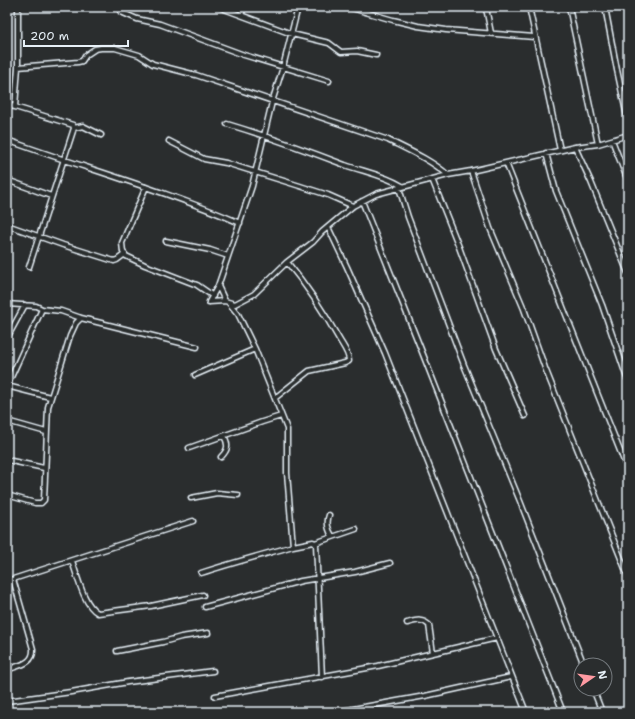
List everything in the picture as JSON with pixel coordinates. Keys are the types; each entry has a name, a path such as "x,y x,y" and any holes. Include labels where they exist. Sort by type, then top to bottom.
{"street":[{"path":"16,107 18,7"},
{"path":"219,7 292,34 329,43 341,52 357,51 376,54"},
{"path":"241,15 244,7"},
{"path":"298,7 254,172 252,186 218,286 214,296 209,302 227,302 235,304 254,294 287,262 313,242 353,206 376,194 448,175 560,150 598,144 628,135"},
{"path":"348,7 418,26 446,30 534,36"},
{"path":"484,7 487,12 491,33"},
{"path":"529,7 534,36 550,99 560,150"},
{"path":"569,7 598,144"},
{"path":"605,7 628,121"},
{"path":"121,12 137,19 160,24 244,55 329,81"},
{"path":"18,67 78,62 82,61 86,55 95,50 101,48 115,48 139,55 153,64 196,75 272,102 388,140 413,152 443,170 448,175"},
{"path":"7,105 73,125 74,128"},
{"path":"227,124 318,154 347,166 385,177 400,187 408,217 464,365 517,494 581,657"},
{"path":"74,128 83,126 101,135"},
{"path":"28,267 74,128"},
{"path":"7,140 146,187 240,223"},
{"path":"612,140 628,180"},
{"path":"169,141 204,158 328,195 353,206"},
{"path":"575,147 592,182 628,273"},
{"path":"546,153 556,191 602,305 627,378"},
{"path":"506,163 628,471"},
{"path":"471,171 490,228 524,308 545,368 628,576"},
{"path":"432,179 496,349 525,416"},
{"path":"7,180 51,196"},
{"path":"146,187 122,243 124,254 145,265 196,285 214,296"},
{"path":"362,201 416,340 480,497 563,712"},
{"path":"7,225 114,261 124,254"},
{"path":"328,227 385,353 526,712"},
{"path":"166,241 210,250 228,256"},
{"path":"275,398 309,370 349,361 347,353 331,324 307,286 287,262"},
{"path":"218,286 227,302 238,314 255,349 287,429 288,473 293,546"},
{"path":"238,302 238,314"},
{"path":"7,304 36,306 42,309 61,311 81,318 197,347"},
{"path":"7,338 25,305"},
{"path":"42,309 7,386 50,397"},
{"path":"7,495 35,503 42,502 44,497 46,432 50,397 70,336 76,323 81,318"},
{"path":"195,375 255,349"},
{"path":"189,448 243,428 282,416"},
{"path":"7,421 46,432"},
{"path":"221,457 228,447 228,442 224,436"},
{"path":"7,460 44,468"},
{"path":"191,498 217,493 238,495"},
{"path":"329,516 327,524 332,536"},
{"path":"7,581 193,521"},
{"path":"201,573 293,546 313,542 315,543 356,529"},
{"path":"315,543 318,577 322,677"},
{"path":"72,561 87,602 93,610 98,612 151,606 203,595"},
{"path":"205,607 301,581 355,572 390,563"},
{"path":"7,670 27,663 33,654 33,649 13,579"},
{"path":"407,623 421,620 428,625 433,653"},
{"path":"117,651 181,637 208,633"},
{"path":"215,696 378,666 497,638"},
{"path":"7,701 128,682 213,671"},
{"path":"336,712 425,696 511,677"},
{"path":"596,697 602,712"}]}
